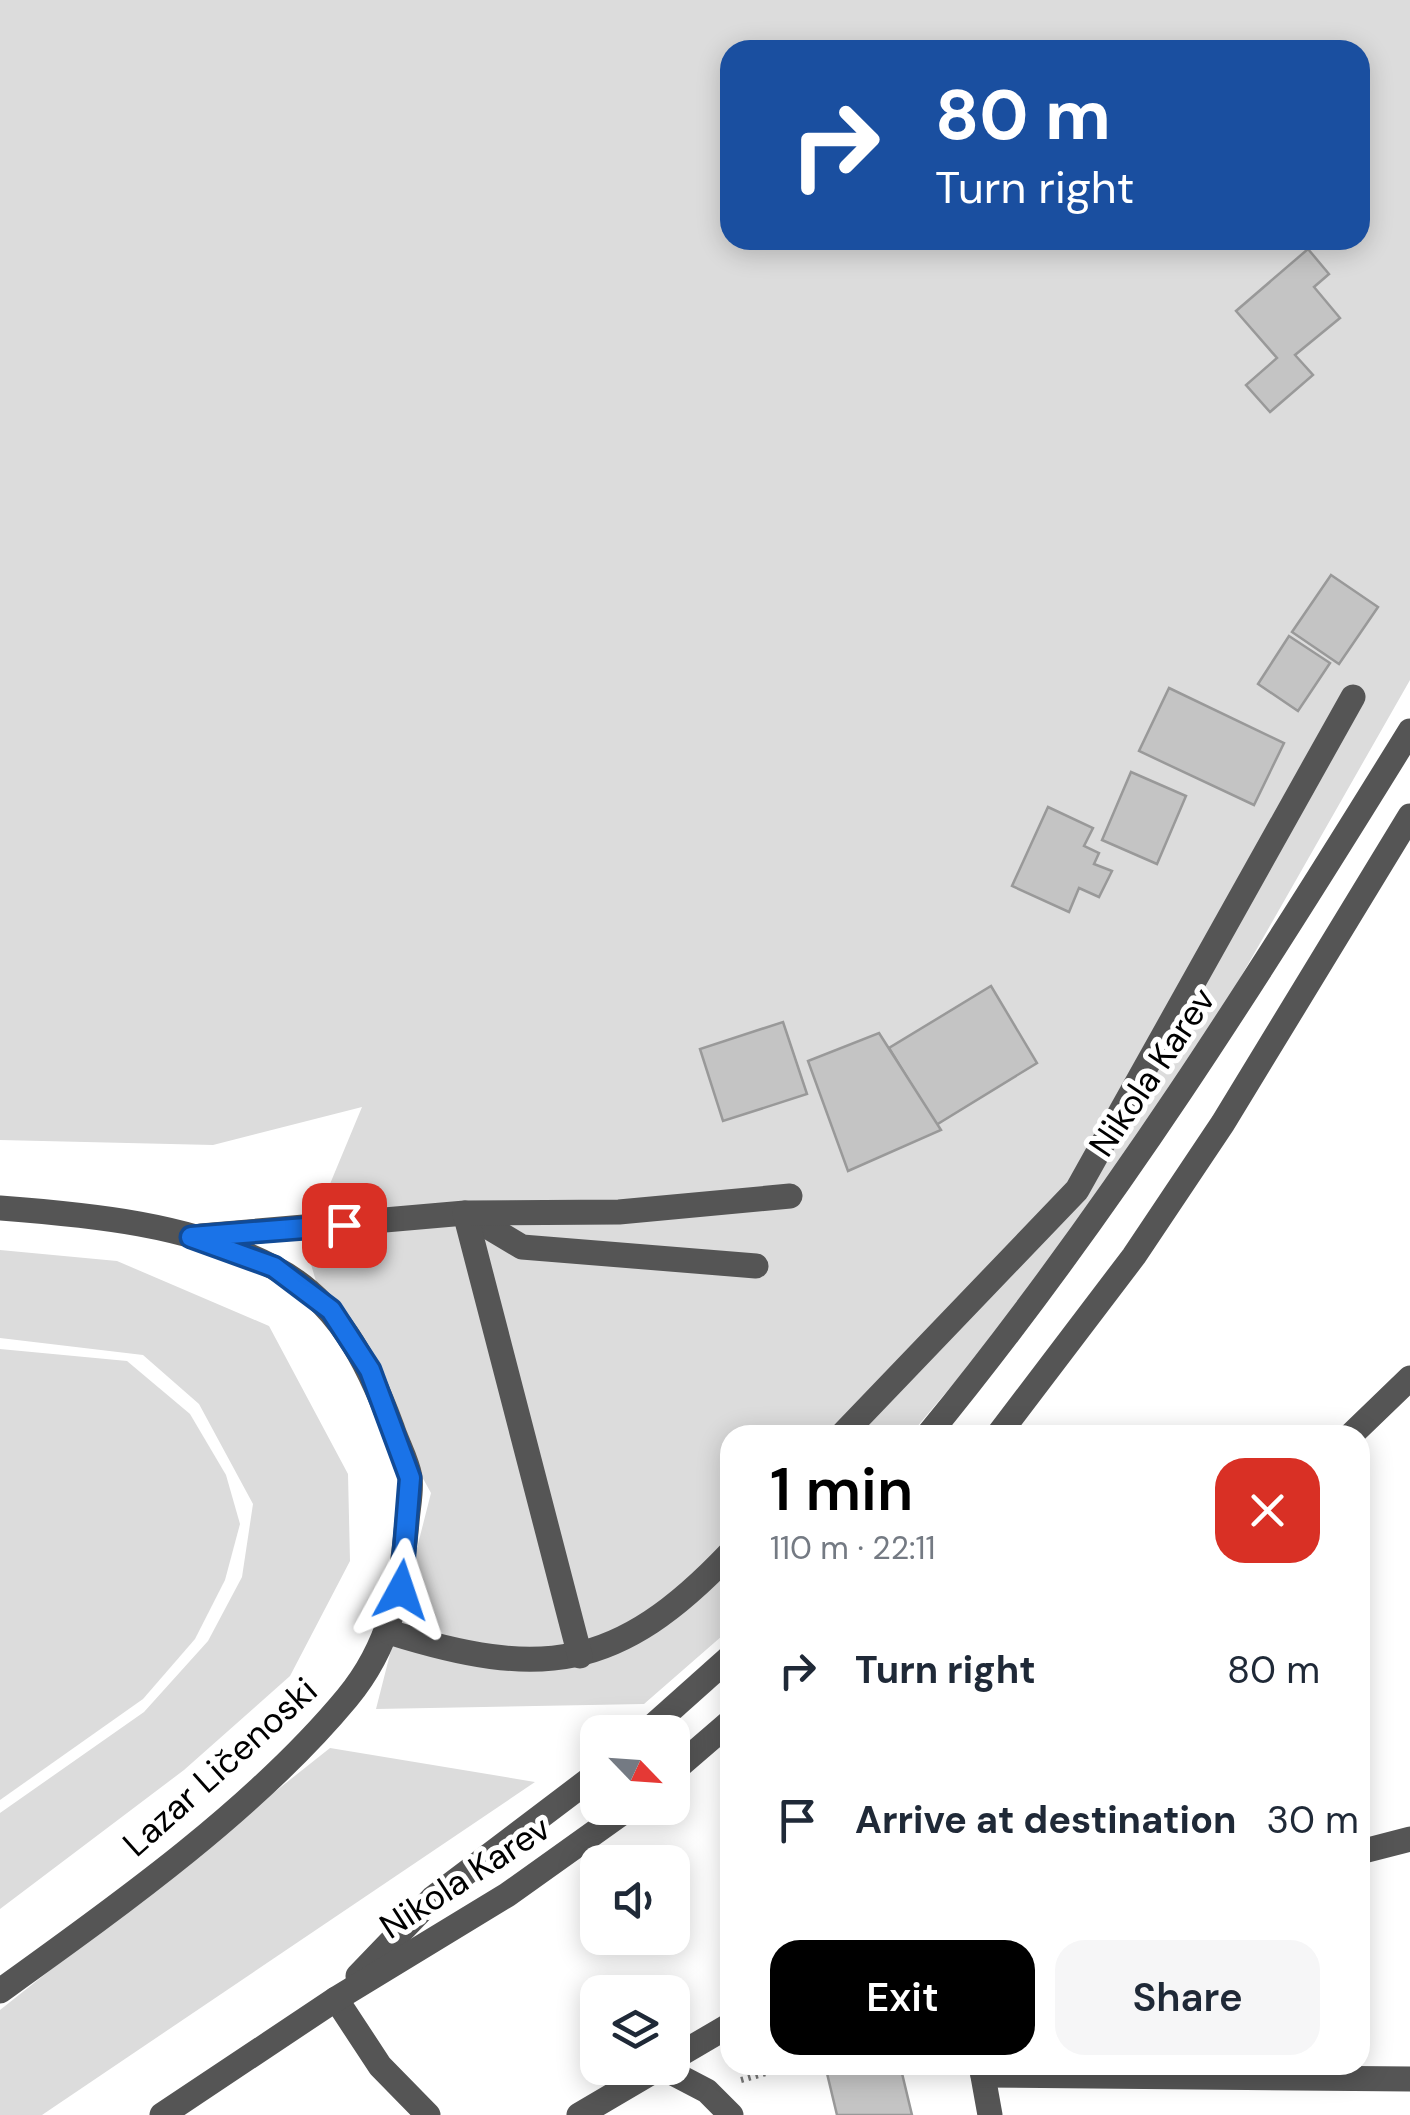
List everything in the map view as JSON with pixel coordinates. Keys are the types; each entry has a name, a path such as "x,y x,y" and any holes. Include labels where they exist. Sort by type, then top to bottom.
{"street":[{"path":"852,1425 1077,1190 1353,697"},
{"name":"Nikola Karev","path":"936,1425 1019,1324 1200,1067 1410,731"},
{"path":"1006,1425 1068,1346 1200,1156 1410,816"},
{"path":"191,1237 465,1213 619,1212 790,1196"},
{"name":"Lazar Ličenoski","path":"0,1208 104,1216 191,1237 274,1267 331,1310 370,1370 410,1478 401,1590 389,1632 348,1697 238,1807 112,1910 0,1990"},
{"path":"465,1213 522,1247 756,1266"},
{"path":"465,1213 580,1656"},
{"path":"1361,1425 1410,1378"},
{"path":"389,1632 462,1655 580,1656 623,1642 672,1611 720,1563"},
{"path":"665,1715 720,1667"},
{"path":"690,1756 720,1731"},
{"name":"Nikola Karev","path":"336,1999 433,1898 580,1787"},
{"name":"Nikola Karev","path":"162,2115 336,1999 492,1906 605,1825"},
{"path":"1370,1849 1410,1839"},
{"path":"336,1999 380,2066 428,2115"},
{"path":"690,2048 720,2030"},
{"path":"983,2075 990,2115"},
{"path":"1220,2075 1410,2079"},
{"path":"690,2082 707,2091 730,2115"},
{"path":"579,2115 631,2085"}],"path":[{"path":"741,2080 759,2075"}],"shaded area":[{"path":"0,0 1410,0 1410,680 1194,1059 1118,1169 976,1357 918,1425 720,1425 720,1638 644,1704 376,1709 431,1493 318,1288 305,1244 362,1107 213,1145 0,1140"},
{"path":"0,1250 117,1261 269,1326 348,1474 350,1561 290,1676 184,1770 0,1909 0,1813 144,1712 208,1641 242,1577 253,1504 199,1404 143,1355 0,1338"},
{"path":"0,1349 127,1361 190,1414 226,1475 240,1524 225,1580 195,1639 143,1699 0,1800"},
{"path":"330,1748 535,1782 42,2115 0,2115 0,2010"}],"building":[{"path":"1307,250 1329,274 1314,287 1340,318 1295,355 1313,375 1270,412 1246,385 1277,358 1236,311"},
{"path":"1331,575 1378,607 1339,664 1292,632"},
{"path":"1289,636 1330,663 1298,711 1258,684"},
{"path":"1169,688 1284,743 1254,805 1139,751"},
{"path":"1131,772 1186,796 1157,864 1102,840"},
{"path":"1048,807 1093,828 1084,846 1099,853 1094,864 1112,871 1099,897 1079,888 1069,912 1012,886"},
{"path":"991,986 1037,1063 936,1125 889,1048"},
{"path":"783,1022 807,1094 723,1121 700,1049"},
{"path":"879,1033 941,1130 848,1171 808,1061"},
{"path":"827,2075 902,2075 912,2115 837,2115"}],"route":[{"path":"344,1225 191,1237 274,1267 331,1310 370,1370 410,1478 401,1590"}]}
